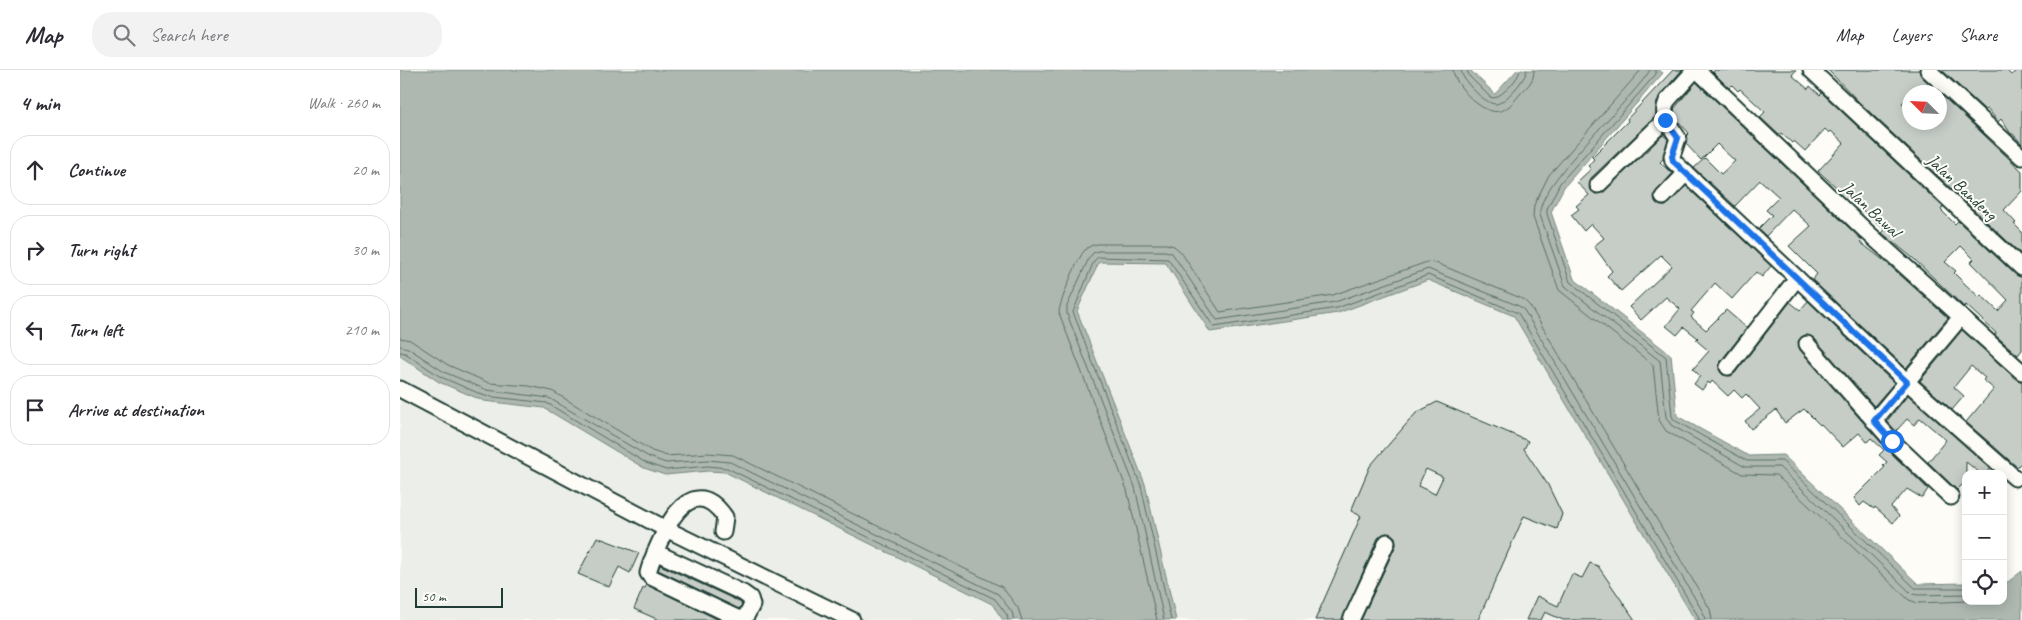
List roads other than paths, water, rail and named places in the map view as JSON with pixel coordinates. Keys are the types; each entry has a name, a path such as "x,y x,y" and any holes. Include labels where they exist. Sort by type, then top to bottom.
{"street":[{"path":"1696,70 1667,101 1664,111 1665,120 1678,138 1672,159 1907,382 2015,478"},
{"name":"Jalan Bawal","path":"1696,70 1866,230 2022,372"},
{"name":"Jalan Bandeng","path":"1811,70 2022,268"},
{"path":"1928,70 2022,157"},
{"path":"1598,186 1665,120"},
{"path":"1663,197 1686,174"},
{"path":"1728,367 1797,278"},
{"path":"1874,421 1961,317"},
{"path":"1806,344 1874,421 1951,497"},
{"path":"400,389 666,528 852,620"},
{"path":"655,552 750,598 752,605 745,618 737,618 651,577 648,572 655,552 666,528 679,509 693,498 710,501 718,507 725,517 723,532"},
{"path":"1351,620 1387,542"}],"water":[{"path":"400,70 1470,70 1495,94 1517,70 1659,70 1663,73 1564,187 1551,212 1574,279 1671,355 1677,416 1749,456 1783,455 1918,584 1962,583 1962,605 2007,605 2007,582 2022,571 2022,620 1695,620 1514,316 1428,280 1338,313 1210,332 1166,263 1099,262 1077,311 1145,484 1176,620 1003,620 992,604 725,472 708,471 665,475 644,468 544,408 484,401 439,382 400,356"}]}
